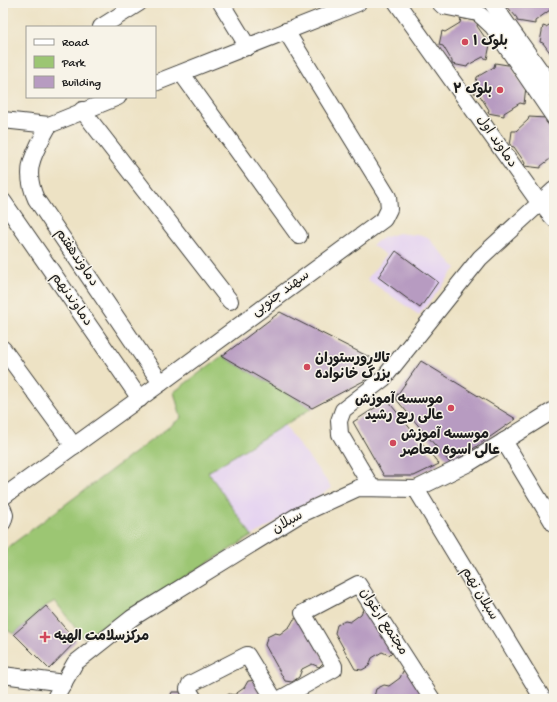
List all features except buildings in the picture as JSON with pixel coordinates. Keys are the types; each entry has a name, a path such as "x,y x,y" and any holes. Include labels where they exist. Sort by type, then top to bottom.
{"street":[{"path":"103,26 139,3"},
{"path":"221,3 248,47"},
{"path":"156,83 182,74 358,3"},
{"name":"دماوند اول","path":"398,3 540,203 554,219"},
{"path":"440,3 443,6 478,13 493,27 554,117"},
{"path":"492,3 554,90"},
{"name":"سهند جنوبی","path":"3,497 162,383 384,219 389,209 388,197 286,31"},
{"path":"182,74 299,236"},
{"path":"3,120 49,125 82,110 115,98"},
{"path":"82,110 230,301"},
{"name":"دماوندهفتم","path":"49,125 32,159 29,171 30,186 36,199 162,383"},
{"path":"372,488 340,434 339,421 343,410 384,379 480,258 554,190"},
{"name":"دماوندنهم","path":"3,201 140,399"},
{"path":"3,349 74,446"},
{"name":"سبلان","path":"56,699 75,663 132,618 297,516 358,488 416,489 469,463 554,410"},
{"path":"504,441 554,524"},
{"name":"سبلان نهم","path":"416,489 543,699"},
{"path":"3,509 5,515 3,522"},
{"name":"مجتمع ارغوان","path":"280,699 334,669 334,666 303,613 358,584 432,699"},
{"path":"194,699 188,689 190,684 247,655 274,699"},
{"path":"3,675 64,683"}],"shaded area":[{"path":"398,233 426,236 456,268 419,315 367,279 386,255 372,245 382,238"},
{"path":"284,425 332,488 252,536 208,472"}],"green space":[{"path":"222,356 312,408 208,472 252,536 83,638 55,601 46,606 14,634 3,628 3,551 181,418 174,392"}],"place":[{"name":"بلوک ۱","path":"465,42"},
{"name":"بلوک ۲","path":"500,90"},
{"name":"تالارورستوران بزرگ خانواده","path":"307,367"},
{"name":"موسسه آموزش عالی ربع رشید","path":"451,408"},
{"name":"موسسه آموزش عالی اسوه معاصر","path":"393,443"},
{"name":"مرکزسلامت الهیه","path":"45,637"}]}
